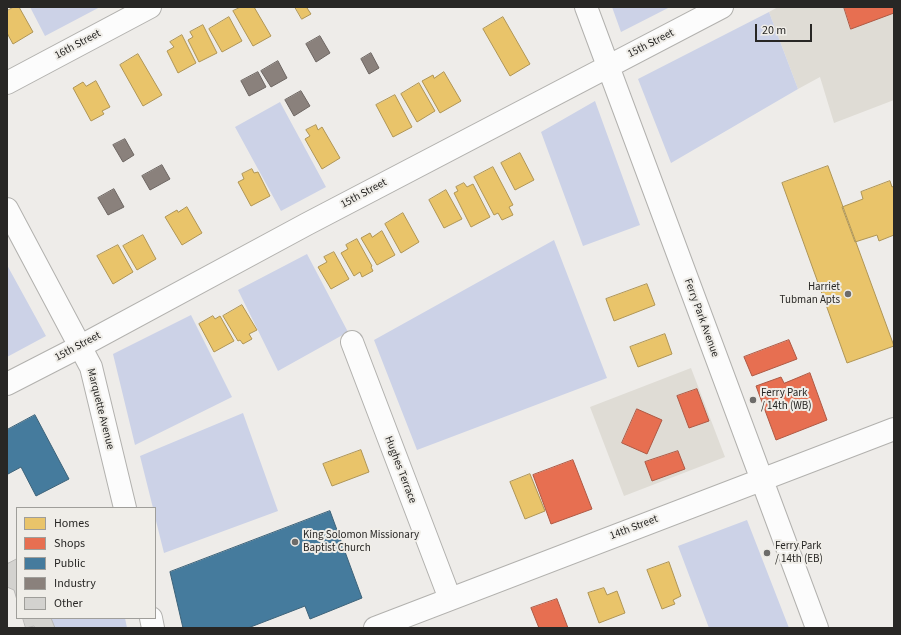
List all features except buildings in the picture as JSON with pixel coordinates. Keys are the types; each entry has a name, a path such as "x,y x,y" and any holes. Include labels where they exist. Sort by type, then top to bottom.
{"street":[{"name":"16th Street","path":"7,83 150,7"},
{"name":"Ferry Park Avenue","path":"586,7 817,628"},
{"name":"15th Street","path":"7,384 81,346 307,224 722,7"},
{"name":"Marquette Avenue","path":"7,209 91,367 125,507"},
{"name":"Hughes Terrace","path":"352,342 450,599"},
{"name":"14th Street","path":"375,628 894,429"}],"shaded area":[{"path":"30,7 100,7 45,36"},
{"path":"612,7 670,7 621,32"},
{"path":"778,7 894,7 894,100 834,123 820,77 798,89 769,12"},
{"path":"769,12 798,89 671,163 638,79"},
{"path":"595,101 640,225 583,246 541,132"},
{"path":"280,102 326,187 281,211 235,127"},
{"path":"554,240 607,378 417,450 374,340"},
{"path":"307,254 348,332 278,371 238,290"},
{"path":"7,265 46,336 7,357"},
{"path":"191,315 232,397 135,445 113,354"},
{"path":"691,368 725,457 624,496 590,407"},
{"path":"243,413 278,511 164,553 156,521 156,507 153,507 140,456"},
{"path":"747,520 789,628 709,628 678,546"},
{"path":"50,619 125,619 127,628 53,628"}],"place":[{"name":"Harriet Tubman Apts","path":"848,294"},
{"name":"Ferry Park / 14th (WB)","path":"753,400"},
{"name":"King Solomon Missionary Baptist Church","path":"295,542"},
{"name":"Ferry Park / 14th (EB)","path":"767,553"}]}
